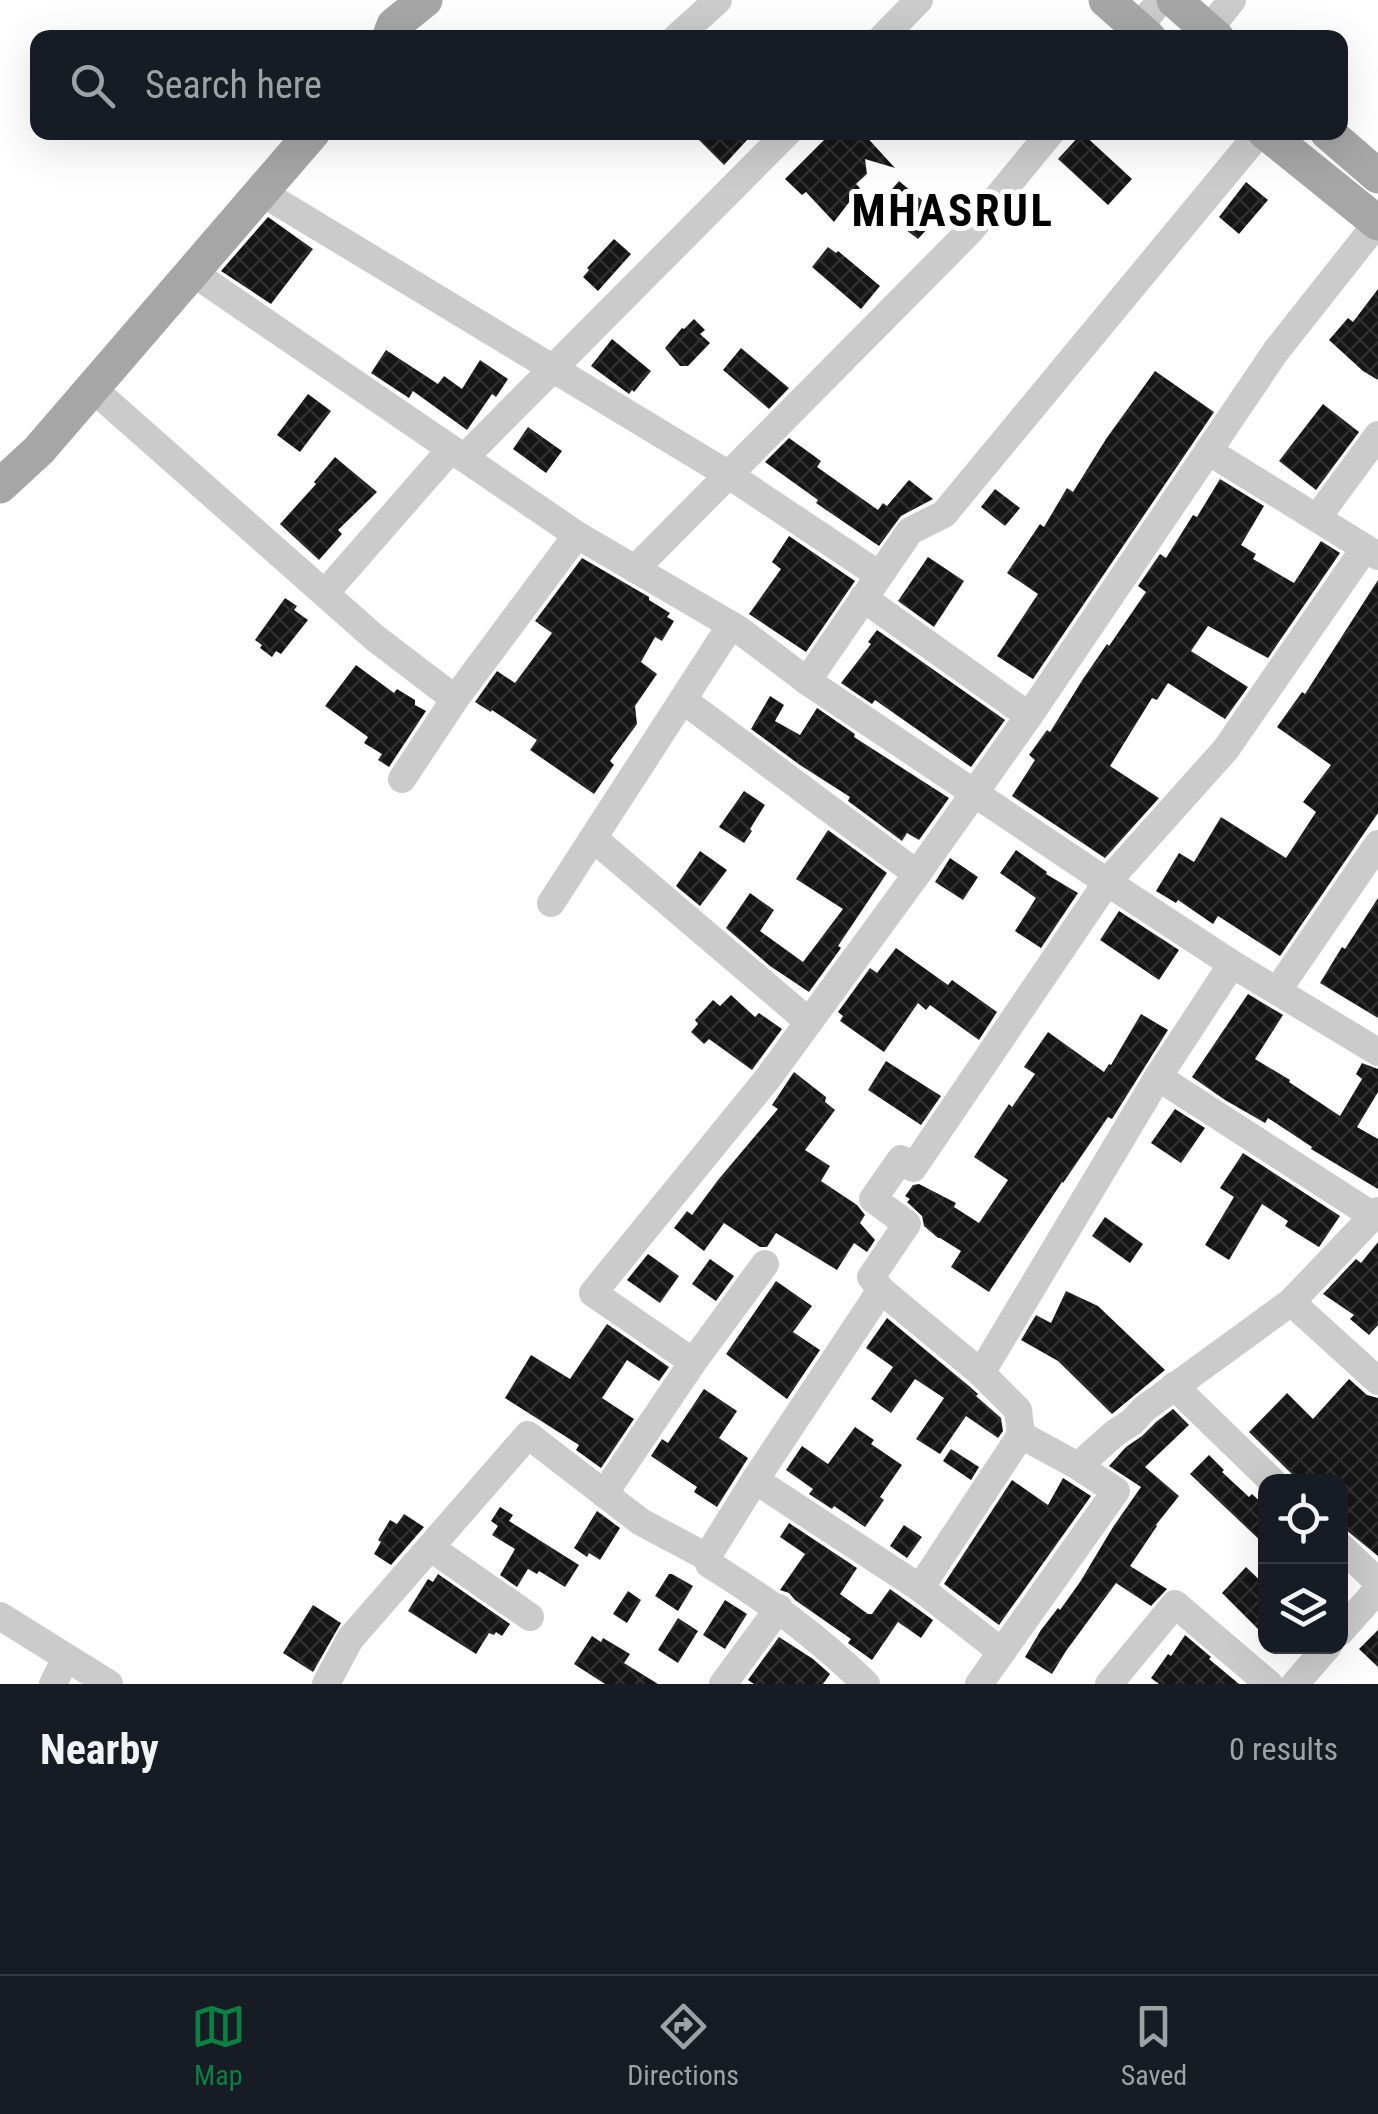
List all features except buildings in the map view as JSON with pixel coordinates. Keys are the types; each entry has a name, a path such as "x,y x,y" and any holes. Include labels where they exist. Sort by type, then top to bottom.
{"main road":[{"path":"392,30 425,0"},
{"path":"1106,0 1135,30"},
{"path":"1174,0 1204,30"},
{"path":"0,486 39,450 307,140"},
{"path":"1272,140 1378,223"},
{"path":"1336,140 1378,176"}],"street":[{"path":"685,30 718,0"},
{"path":"890,30 919,0"},
{"path":"1141,30 1160,0"},
{"path":"1212,30 1232,0"},
{"path":"326,592 458,454 554,369 780,140"},
{"path":"635,569 969,232 1044,140"},
{"path":"806,681 910,531 944,514 1255,140"},
{"path":"262,192 729,476 1028,716"},
{"path":"693,1362 593,1293 768,1078 918,874 1276,351 1378,223"},
{"path":"192,272 577,535 731,625 806,681 1106,882 1378,1052"},
{"path":"92,388 375,638 455,699"},
{"path":"1316,518 1378,435"},
{"path":"920,1588 1021,1435 1018,1410 871,1277 907,1224 873,1199 901,1159 913,1168 1106,882 1226,748 1372,552 1208,451"},
{"path":"402,779 455,699 577,535"},
{"path":"551,903 731,625"},
{"path":"682,700 918,874"},
{"path":"593,838 809,1022"},
{"path":"1277,991 1378,844"},
{"path":"981,1373 1158,1078 1232,964"},
{"path":"1078,1466 1144,1409 1291,1302 1375,1214 1158,1078"},
{"path":"604,1494 765,1264"},
{"path":"706,1557 882,1290"},
{"path":"1291,1302 1378,1381"},
{"path":"1174,1386 1266,1474"},
{"path":"326,1684 350,1638 528,1435 641,1522 706,1557 708,1564 778,1608 833,1652 858,1681"},
{"path":"980,1684 1116,1491 1021,1435"},
{"path":"755,1480 920,1588 1002,1652"},
{"path":"430,1548 530,1617"},
{"path":"1348,1554 1378,1585 1348,1622"},
{"path":"1109,1684 1174,1604 1269,1684"},
{"path":"723,1684 778,1608"},
{"path":"0,1616 109,1684"},
{"path":"1295,1684 1321,1654"},
{"path":"53,1684 66,1658"}],"district":[{"name":"MHASRUL","path":"953,210"}]}
